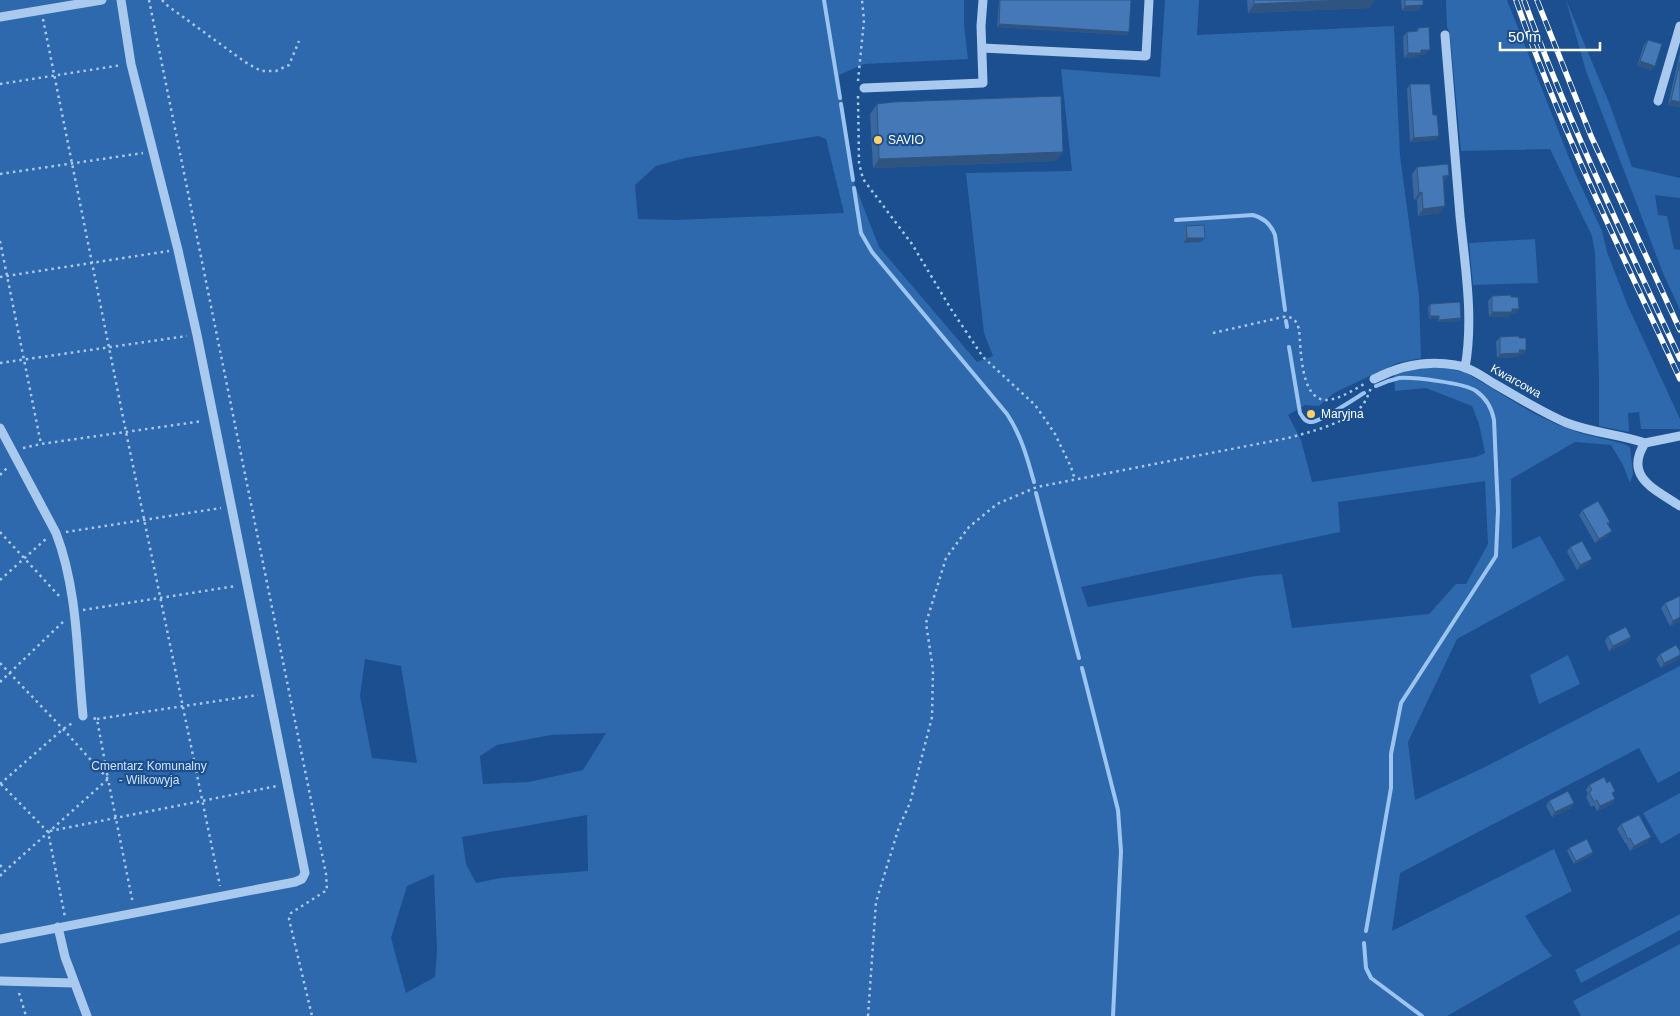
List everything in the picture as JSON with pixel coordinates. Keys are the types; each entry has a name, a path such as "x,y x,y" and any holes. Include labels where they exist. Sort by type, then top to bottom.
{"street":[{"path":"0,17 102,0"},
{"path":"0,939 295,882 304,876 306,868 197,335 178,250 131,64 121,0"},
{"path":"864,88 983,82 983,0"},
{"path":"982,48 1146,56 1149,0"},
{"path":"1658,101 1680,26"},
{"path":"1445,35 1468,301 1469,346 1464,368"},
{"name":"Kwarcowa","path":"1374,379 1396,368 1421,364 1455,365 1583,429 1630,438 1645,443"},
{"path":"0,428 56,533 62,550 74,612 82,716"},
{"path":"1680,436 1645,443 1639,452 1637,460 1641,477 1647,484 1680,506"},
{"path":"62,926 74,983 88,1016"},
{"path":"0,982 74,983"}],"path":[{"path":"149,0 326,874 327,890 291,913 289,919 312,1016"},
{"path":"162,0 245,62 261,71 276,71 289,64 299,42"},
{"path":"862,0 864,20 858,72 858,105 859,163 864,179 912,244 951,309 984,357 1035,405 1046,419 1071,467 1075,480"},
{"path":"42,10 126,432 222,896"},
{"path":"0,84 131,64"},
{"path":"0,174 152,151"},
{"path":"0,241 41,444"},
{"path":"0,278 178,250"},
{"path":"1213,332 1283,317 1292,318 1296,321 1299,329 1306,381 1317,398 1333,399 1374,379"},
{"path":"0,363 197,335"},
{"path":"868,1016 876,902 899,827 910,803 932,717 933,670 926,623 946,558 969,527 997,504 1038,487 1316,431 1359,409 1368,396 1374,379"},
{"path":"13,452 18,449 41,444 214,419"},
{"path":"0,580 44,539 56,533 232,506"},
{"path":"0,532 74,612"},
{"path":"0,682 74,612 248,584"},
{"path":"0,663 108,779"},
{"path":"62,926 48,832 0,783 63,729 82,716 97,718 270,693"},
{"path":"97,718 135,912"},
{"path":"0,876 108,779"},
{"path":"48,832 288,784"},
{"path":"0,865 6,871"},
{"path":"15,982 26,1016"}],"green space":[{"name":"Cmentarz Komunalny - Wilkowyja","path":"0,0 964,0 964,25 968,59 864,64 839,75 853,180 879,247 977,362 993,356 984,333 966,173 1072,171 1061,69 1160,77 1165,0 1199,0 1197,35 1394,26 1400,156 1419,296 1421,358 1397,363 1334,393 1319,406 1305,405 1288,415 1301,440 1312,482 1476,457 1485,453 1479,424 1472,406 1426,388 1395,391 1394,374 1416,368 1444,368 1465,372 1531,412 1558,425 1630,447 1633,474 1630,483 1623,465 1611,445 1575,442 1511,479 1512,549 1540,536 1565,580 1457,639 1408,742 1415,800 1487,766 1680,666 1680,771 1658,783 1639,748 1400,873 1392,931 1554,849 1572,891 1525,916 1552,956 1447,1016 0,1016","holes":["818,136 826,139 844,213 676,220 638,219 635,185 656,166 685,158","1485,481 1488,544 1466,584 1456,584 1429,614 1292,628 1282,574 1255,576 1088,607 1081,587 1340,532 1338,502","365,659 401,666 417,763 372,758 360,696","606,733 583,770 529,782 483,784 480,756 497,745 551,735","587,815 588,871 500,878 476,883 466,864 462,837","434,874 437,951 435,977 406,993 391,938 407,886"]},
{"path":"1446,0 1507,0 1575,173 1602,231 1607,252 1627,304 1680,419 1680,429 1641,429 1639,412 1628,413 1629,432 1599,426 1595,253 1592,236 1550,149 1461,151 1450,35 1447,27"},
{"path":"1566,0 1610,105 1632,167 1680,178 1680,198 1655,195 1658,215 1667,216 1674,249 1680,250 1680,310 1663,273 1586,71"},
{"path":"1535,239 1538,283 1473,285 1469,243"},
{"path":"1568,655 1580,684 1539,704 1530,675"},
{"path":"1680,793 1680,833 1661,844 1643,813"},
{"path":"1680,914 1680,930 1581,983 1575,970"},
{"path":"1680,944 1680,1016 1581,1016 1573,1001"}],"building":[{"path":"1000,0 1131,0 1129,32 999,24"},
{"path":"1254,0 1345,0 1254,4"},
{"path":"1405,0 1423,0 1423,5 1405,6"},
{"path":"1429,27 1430,50 1421,50 1421,53 1408,53 1407,32"},
{"path":"1648,40 1662,44 1655,66 1640,61"},
{"path":"1680,62 1680,102 1671,100"},
{"path":"1410,84 1430,84 1433,115 1437,115 1439,136 1414,138"},
{"path":"1061,96 1063,152 879,159 877,104"},
{"path":"1448,164 1449,175 1443,176 1445,206 1423,209 1422,192 1419,193 1417,167"},
{"path":"1204,225 1205,238 1187,238 1186,226"},
{"path":"1511,295 1511,297 1518,297 1519,309 1512,309 1512,312 1492,312 1492,296"},
{"path":"1460,302 1461,318 1439,320 1439,316 1430,316 1430,304"},
{"path":"1519,336 1519,338 1526,338 1526,350 1519,350 1520,353 1500,354 1500,337"},
{"path":"1598,501 1610,522 1607,523 1612,531 1599,539 1582,510"},
{"path":"1582,541 1592,559 1580,565 1570,547"},
{"path":"1680,596 1680,617 1673,621 1665,603"},
{"path":"1626,627 1631,637 1613,646 1608,636"},
{"path":"1676,645 1680,655 1664,663 1660,654"},
{"path":"1604,777 1607,783 1610,781 1615,791 1612,793 1615,799 1600,806 1597,800 1594,802 1589,792 1592,790 1589,785"},
{"path":"1568,791 1574,803 1555,812 1549,801"},
{"path":"1639,815 1651,837 1634,846 1630,838 1628,839 1621,824"},
{"path":"1587,839 1593,852 1576,861 1569,848"}],"waterway":[{"path":"824,0 840,98"},
{"path":"841,104 853,180"},
{"path":"854,188 861,233 872,252 1007,414 1020,438 1034,482"},
{"path":"1176,220 1253,215 1267,222 1275,235 1285,310"},
{"path":"1286,321 1287,327"},
{"path":"1289,347 1300,413 1306,420 1310,422 1317,421 1364,393"},
{"path":"1366,931 1391,788 1391,754 1401,703 1496,556 1498,510 1494,420 1486,400 1470,388 1427,380 1399,378 1376,386"},
{"path":"1036,493 1079,658"},
{"path":"1082,668 1118,810 1121,851 1113,1016"},
{"path":"1364,943 1366,968 1371,978 1422,1016"}],"railway":[{"path":"1516,0 1572,144 1680,379"},
{"path":"1524,0 1541,46 1618,226 1680,359"},
{"path":"1537,0 1591,136 1680,330"}],"place":[{"name":"SAVIO","path":"878,140"},
{"name":"Maryjna","path":"1311,414"}]}
